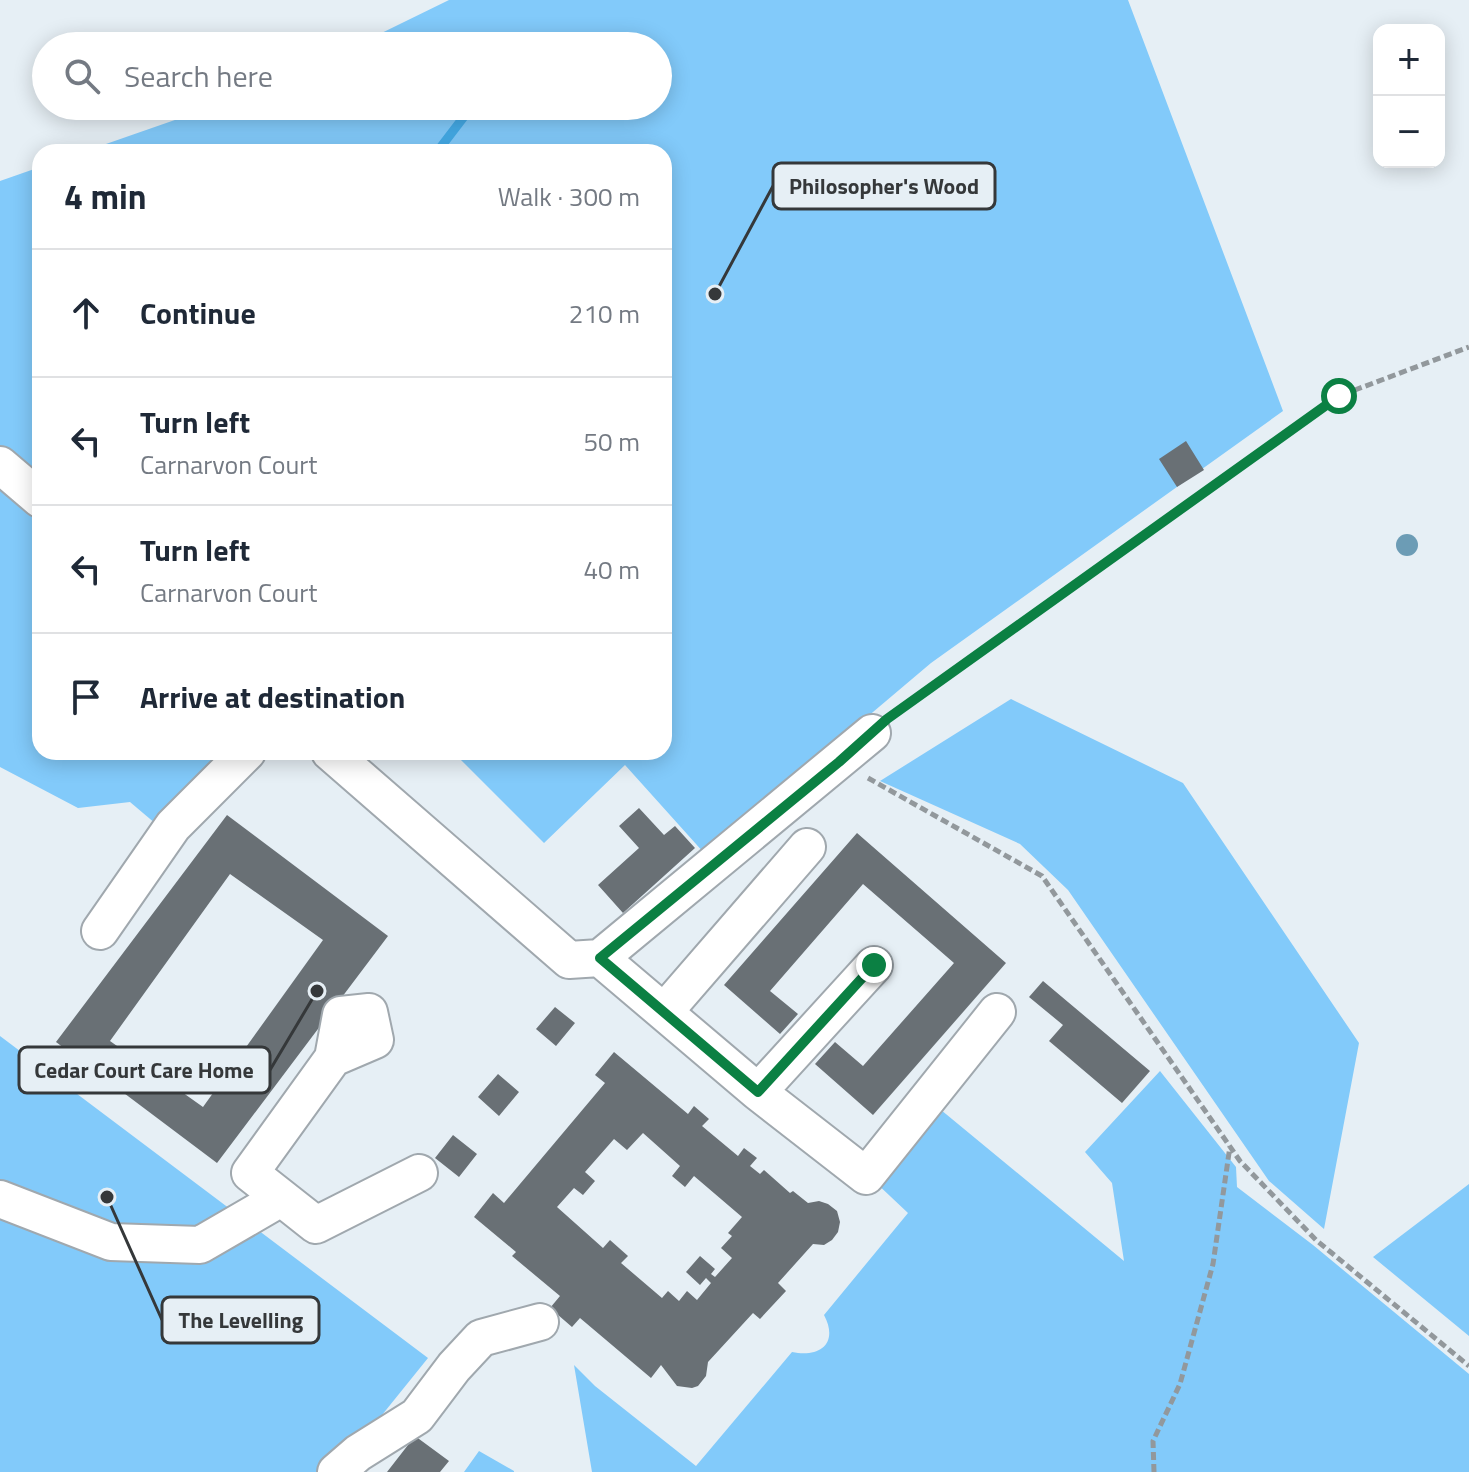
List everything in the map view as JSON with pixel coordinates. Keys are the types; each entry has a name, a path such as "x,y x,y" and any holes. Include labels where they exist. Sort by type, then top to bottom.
{"lane":[{"path":"0,465 32,492"},
{"path":"339,760 569,960 600,958 872,733"},
{"path":"100,931 173,826 239,760"},
{"path":"664,1012 807,847"},
{"path":"600,958 758,1092 866,1176 997,1012"},
{"path":"758,1092 874,965"},
{"path":"333,1058 250,1173 316,1225 419,1173"},
{"path":"0,1199 111,1242 200,1245 281,1198"},
{"path":"336,1472 358,1453 417,1416 481,1338 540,1322"}],"path":[{"path":"872,733 887,719 1339,396 1469,347"},
{"path":"839,762 1042,876 1240,1161 1316,1240 1469,1366"},
{"path":"1154,1472 1153,1441 1180,1384 1213,1264 1230,1146"}],"shaded area":[{"path":"449,0 1128,0 1283,411 931,663 705,854 625,765 544,843 461,760 672,760 672,144 106,144 175,120 672,120 672,32 384,32"},
{"path":"32,170 32,760 239,760 169,835 130,802 78,808 0,767 0,181"},
{"path":"1011,699 1183,783 1359,1043 1324,1229 1269,1181 1068,890 1020,844 880,781"},
{"path":"0,1036 428,1358 336,1472 0,1472"},
{"path":"1160,1071 1236,1167 1237,1187 1313,1245 1469,1374 1469,1472 592,1472 574,1365 595,1386 696,1466 792,1352 811,1353 828,1341 828,1325 824,1315 908,1213 873,1180 935,1105 1124,1261 1112,1183 1085,1152"},
{"path":"1469,1184 1469,1336 1373,1257"},
{"path":"479,1451 514,1471 514,1472 464,1472"}],"building":[{"path":"1186,441 1204,470 1177,487 1159,459"},
{"path":"639,808 664,835 675,826 695,848 623,913 598,885 639,848 619,826"},
{"path":"227,815 388,936 217,1163 56,1042","holes":["230,874 323,940 203,1107 110,1041"]},
{"path":"857,833 1006,963 873,1115 815,1064 835,1042 863,1066 954,963 863,884 770,991 798,1014 780,1034 724,985"},
{"path":"1043,981 1150,1071 1122,1103 1049,1041 1063,1025 1029,997"},
{"path":"555,1007 575,1023 556,1046 536,1029"},
{"path":"614,1052 688,1114 694,1106 709,1119 702,1126 738,1156 744,1148 757,1158 750,1166 760,1174 764,1170 790,1193 793,1191 808,1203 819,1201 837,1211 840,1222 832,1240 824,1245 813,1244 778,1283 786,1291 760,1319 753,1313 708,1362 706,1376 692,1388 677,1386 661,1365 651,1378 580,1318 572,1327 550,1308 560,1296 512,1256 516,1252 474,1217 493,1193 504,1203 605,1083 595,1075","holes":["643,1133 680,1166 672,1176 685,1187 694,1176 742,1217 728,1233 732,1236 721,1248 732,1258 715,1277 711,1274 715,1269 700,1256 686,1272 700,1285 706,1278 711,1283 697,1300 687,1291 679,1301 668,1291 662,1298 621,1263 628,1256 610,1240 603,1248 557,1207 574,1188 583,1195 595,1181 585,1172 614,1139 627,1150"]},
{"path":"498,1074 519,1092 499,1116 478,1097"},
{"path":"453,1135 477,1154 459,1177 435,1158"},
{"path":"415,1436 449,1461 440,1472 387,1472"}],"waterway":[{"path":"443,144 461,120"}],"place":[{"name":"Philosopher's Wood","path":"715,294"},
{"name":"Cedar Court Care Home","path":"317,991"},
{"name":"The Levelling","path":"107,1197"}],"route":[{"path":"874,965 758,1092 600,958 887,719 1339,396"}]}
